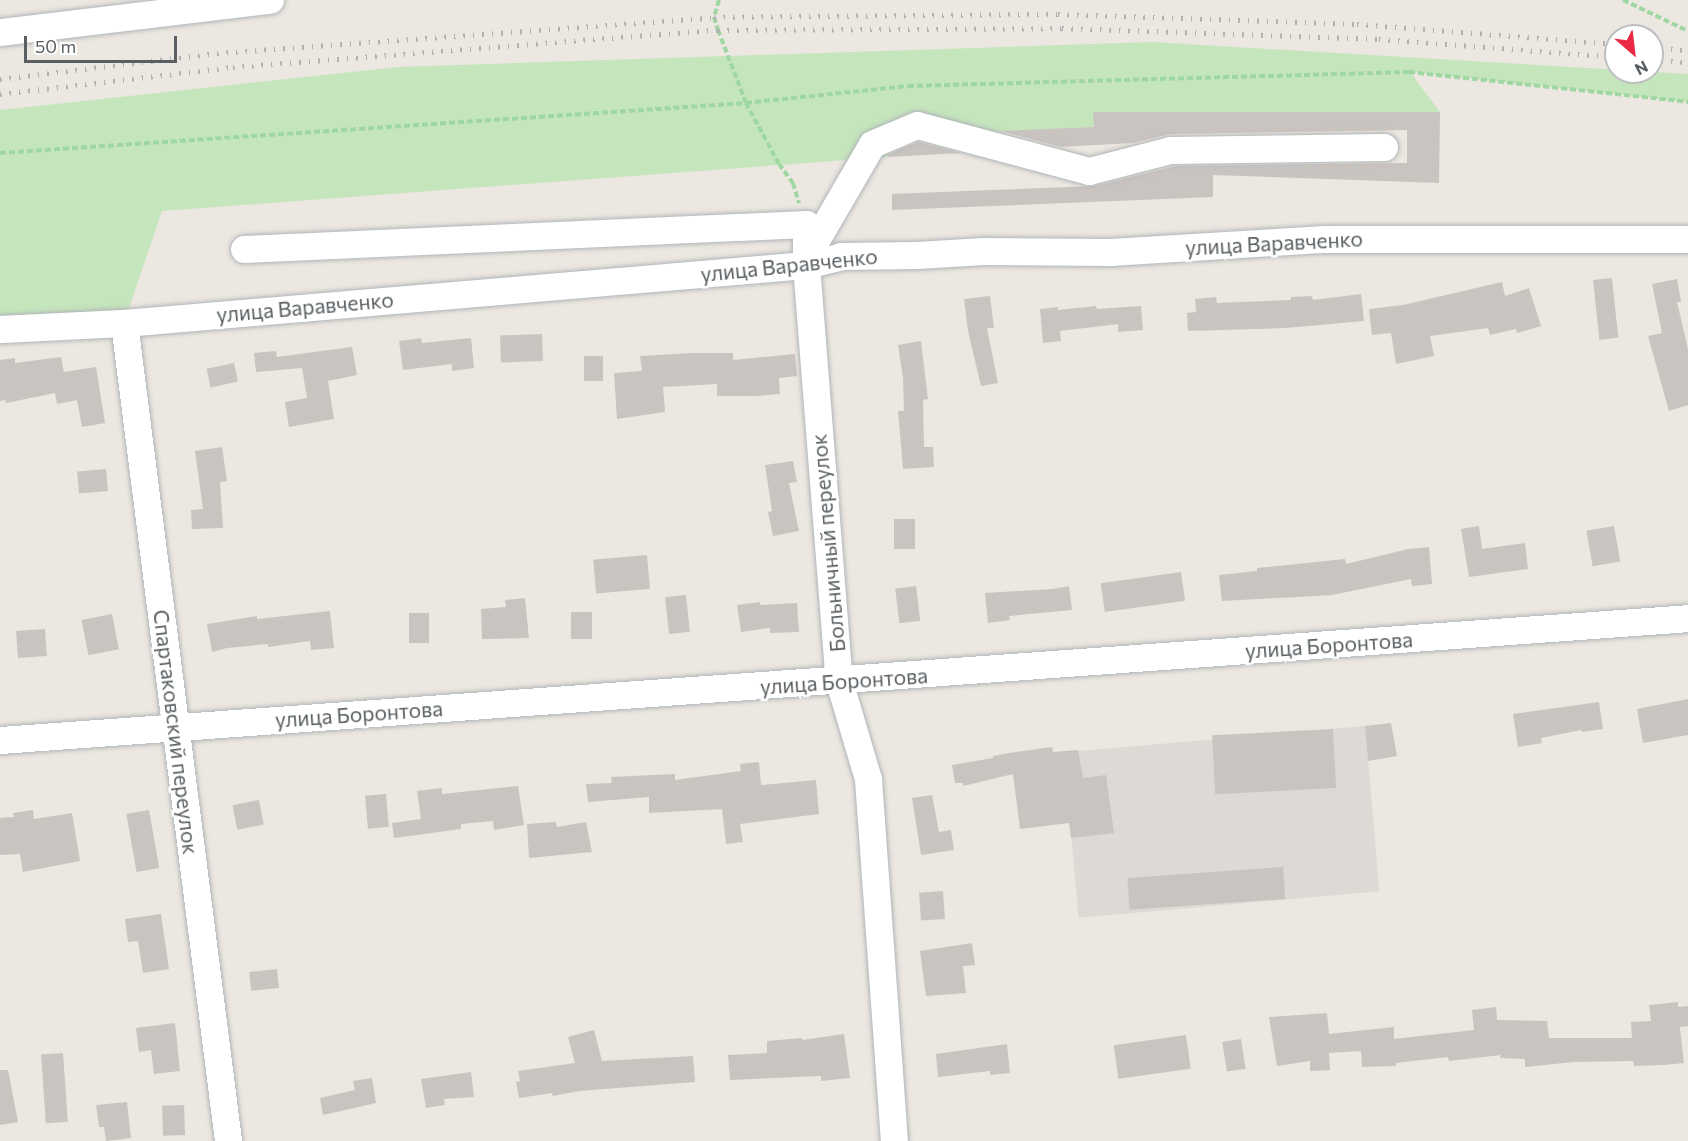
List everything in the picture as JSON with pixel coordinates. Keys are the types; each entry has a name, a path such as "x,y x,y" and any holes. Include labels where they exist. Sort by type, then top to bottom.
{"street":[{"path":"0,32 270,0"},
{"path":"807,260 872,144 917,125 1089,171 1170,150 1384,147"},
{"path":"244,249 806,224"},
{"name":"Больничный переулок","path":"806,224 839,681 868,779 894,1141"},
{"name":"улица Варавченко","path":"0,329 124,323 841,256 983,251 1110,252 1325,239 1688,239"},
{"name":"Спартаковский переулок","path":"124,323 228,1141"},
{"name":"улица Боронтова","path":"0,740 1688,618"}],"path":[{"path":"719,0 714,17 717,30 746,103 792,183 806,224"},
{"path":"1623,0 1688,31"},
{"path":"0,153 746,103 908,86 1409,72 1688,102"}],"shaded area":[{"path":"1365,726 1379,891 1079,918 1064,752"}],"green space":[{"path":"1152,42 1604,69 1604,84 1664,84 1664,73 1688,74 1688,102 1410,72 1440,112 1094,112 1094,127 896,137 888,157 162,211 124,323 0,329 0,110 398,67"}],"building":[{"path":"1093,112 1440,112 1439,183 1213,175 1213,197 892,210 892,194 1095,186 1176,166 1407,163 1407,130 1170,134 1132,143 1061,147 1001,131 1094,127"},
{"path":"918,142 961,153 888,157 889,154"},
{"path":"1612,278 1618,338 1599,340 1593,280"},
{"path":"1677,279 1681,302 1677,302 1688,349 1688,405 1669,411 1648,336 1662,333 1652,284"},
{"path":"1502,282 1505,296 1529,288 1541,326 1517,333 1516,329 1490,335 1488,328 1430,336 1434,356 1396,364 1391,333 1372,335 1369,309 1403,305"},
{"path":"1361,294 1364,321 1286,328 1188,331 1187,313 1196,312 1195,299 1216,297 1217,303 1291,300 1291,297 1312,296 1313,300"},
{"path":"990,296 994,328 987,328 998,383 981,386 968,331 964,299"},
{"path":"1096,306 1097,309 1141,306 1143,330 1118,332 1118,324 1060,331 1061,341 1043,343 1040,309 1058,307 1058,310"},
{"path":"542,334 543,361 501,362 500,335"},
{"path":"421,338 422,343 471,338 474,368 452,371 452,364 403,370 399,341"},
{"path":"921,341 928,399 923,400 924,447 933,447 934,467 903,469 898,411 904,411 903,378 898,345"},
{"path":"352,347 357,375 328,381 334,419 289,427 285,402 307,398 302,368 256,372 254,353 276,351 277,357"},
{"path":"733,353 733,360 795,354 797,376 779,378 780,394 756,396 717,396 717,384 663,387 665,412 617,419 614,373 642,371 640,356"},
{"path":"584,356 603,356 603,381 584,381"},
{"path":"61,357 64,372 96,367 105,423 82,427 77,400 57,404 55,393 6,403 5,400 0,401 0,360 15,358 15,363"},
{"path":"234,363 238,382 211,387 207,369"},
{"path":"222,447 227,481 220,482 223,528 192,529 191,510 203,509 195,451"},
{"path":"793,461 797,482 789,483 799,531 773,536 768,512 772,511 765,465"},
{"path":"106,469 108,491 79,493 77,472"},
{"path":"894,519 915,519 915,549 894,549"},
{"path":"1479,526 1482,549 1525,543 1528,569 1469,577 1461,529"},
{"path":"1614,526 1620,561 1593,566 1586,531"},
{"path":"1429,547 1432,584 1412,586 1411,579 1332,595 1222,601 1219,575 1257,571 1257,568 1345,559 1346,564 1408,549"},
{"path":"647,555 650,589 596,594 593,560"},
{"path":"1181,572 1185,601 1105,612 1101,583"},
{"path":"916,586 920,621 899,623 895,589"},
{"path":"1069,586 1072,610 1009,616 1010,620 988,623 985,593"},
{"path":"686,595 690,632 669,634 665,597"},
{"path":"525,598 529,638 482,639 481,609 506,607 505,600"},
{"path":"760,602 760,605 797,603 799,632 770,633 770,628 741,632 737,605"},
{"path":"330,611 334,648 311,650 310,641 268,647 268,644 227,648 212,652 207,624 257,616 257,619"},
{"path":"571,612 592,612 592,639 571,639"},
{"path":"409,613 429,613 429,643 409,643"},
{"path":"112,614 119,649 88,655 82,620"},
{"path":"45,629 47,656 18,658 16,631"},
{"path":"1688,699 1688,735 1643,743 1637,709"},
{"path":"1599,702 1603,729 1582,732 1581,730 1541,738 1542,743 1518,747 1513,714"},
{"path":"1391,723 1397,756 1368,761 1365,726"},
{"path":"1333,729 1336,788 1215,794 1212,735"},
{"path":"1052,747 1053,752 1078,750 1083,778 1106,775 1114,833 1071,838 1069,823 1020,829 1013,774 963,786 963,783 955,783 952,765"},
{"path":"759,762 761,785 816,780 819,814 740,824 743,842 726,844 722,809 649,813 649,797 588,802 586,784 612,783 611,777 675,774 675,780 741,771 740,764"},
{"path":"518,786 524,825 494,830 493,821 461,824 461,829 394,838 392,823 421,819 417,791 442,788 442,794"},
{"path":"386,794 389,827 368,829 365,796"},
{"path":"932,795 939,832 951,830 954,850 921,855 912,798"},
{"path":"259,800 264,825 237,830 232,805"},
{"path":"33,810 34,819 72,813 80,861 23,872 20,854 0,855 0,818 14,817 13,813"},
{"path":"149,810 159,868 137,872 126,814"},
{"path":"556,822 557,827 586,822 592,852 529,858 527,824"},
{"path":"1283,867 1285,899 1130,910 1127,878"},
{"path":"943,891 945,919 921,921 919,893"},
{"path":"161,914 169,969 143,973 138,941 128,942 125,919"},
{"path":"972,943 975,965 963,966 966,993 926,996 920,951"},
{"path":"277,969 279,988 251,991 249,972"},
{"path":"1678,1002 1678,1007 1688,1006 1688,1026 1680,1027 1684,1063 1663,1065 1634,1066 1633,1061 1574,1062 1525,1067 1525,1059 1500,1058 1501,1055 1449,1061 1448,1057 1396,1063 1396,1066 1362,1067 1361,1051 1329,1053 1330,1070 1310,1071 1310,1061 1277,1066 1269,1017 1327,1013 1329,1034 1394,1027 1394,1039 1474,1030 1472,1010 1496,1007 1497,1020 1547,1021 1549,1038 1632,1038 1631,1022 1651,1021 1649,1005"},
{"path":"175,1023 180,1071 154,1074 151,1050 139,1052 136,1028"},
{"path":"594,1030 602,1061 693,1056 695,1082 579,1091 553,1096 552,1093 519,1098 516,1082 520,1081 518,1071 575,1063 568,1037"},
{"path":"844,1034 850,1078 821,1081 821,1076 730,1080 728,1055 767,1053 767,1041 802,1038 802,1040"},
{"path":"1186,1035 1191,1069 1118,1079 1114,1045"},
{"path":"1241,1039 1246,1069 1227,1072 1222,1042"},
{"path":"1007,1044 1010,1073 990,1075 990,1071 938,1077 936,1054"},
{"path":"63,1053 68,1122 46,1123 41,1055"},
{"path":"0,1070 8,1070 18,1122 0,1125"},
{"path":"471,1072 474,1097 444,1099 445,1105 426,1108 421,1079"},
{"path":"372,1078 376,1103 323,1115 320,1098 355,1090 353,1081"},
{"path":"127,1102 131,1138 106,1141 104,1127 99,1127 96,1105"},
{"path":"184,1105 185,1135 163,1136 162,1106"}],"railway":[{"path":"0,79 217,53 714,17 1058,14 1357,24 1604,43"},
{"path":"0,94 233,67 718,30 1062,28 1379,39 1604,56"},
{"path":"1664,48 1688,50"},
{"path":"1664,61 1688,62"}]}
